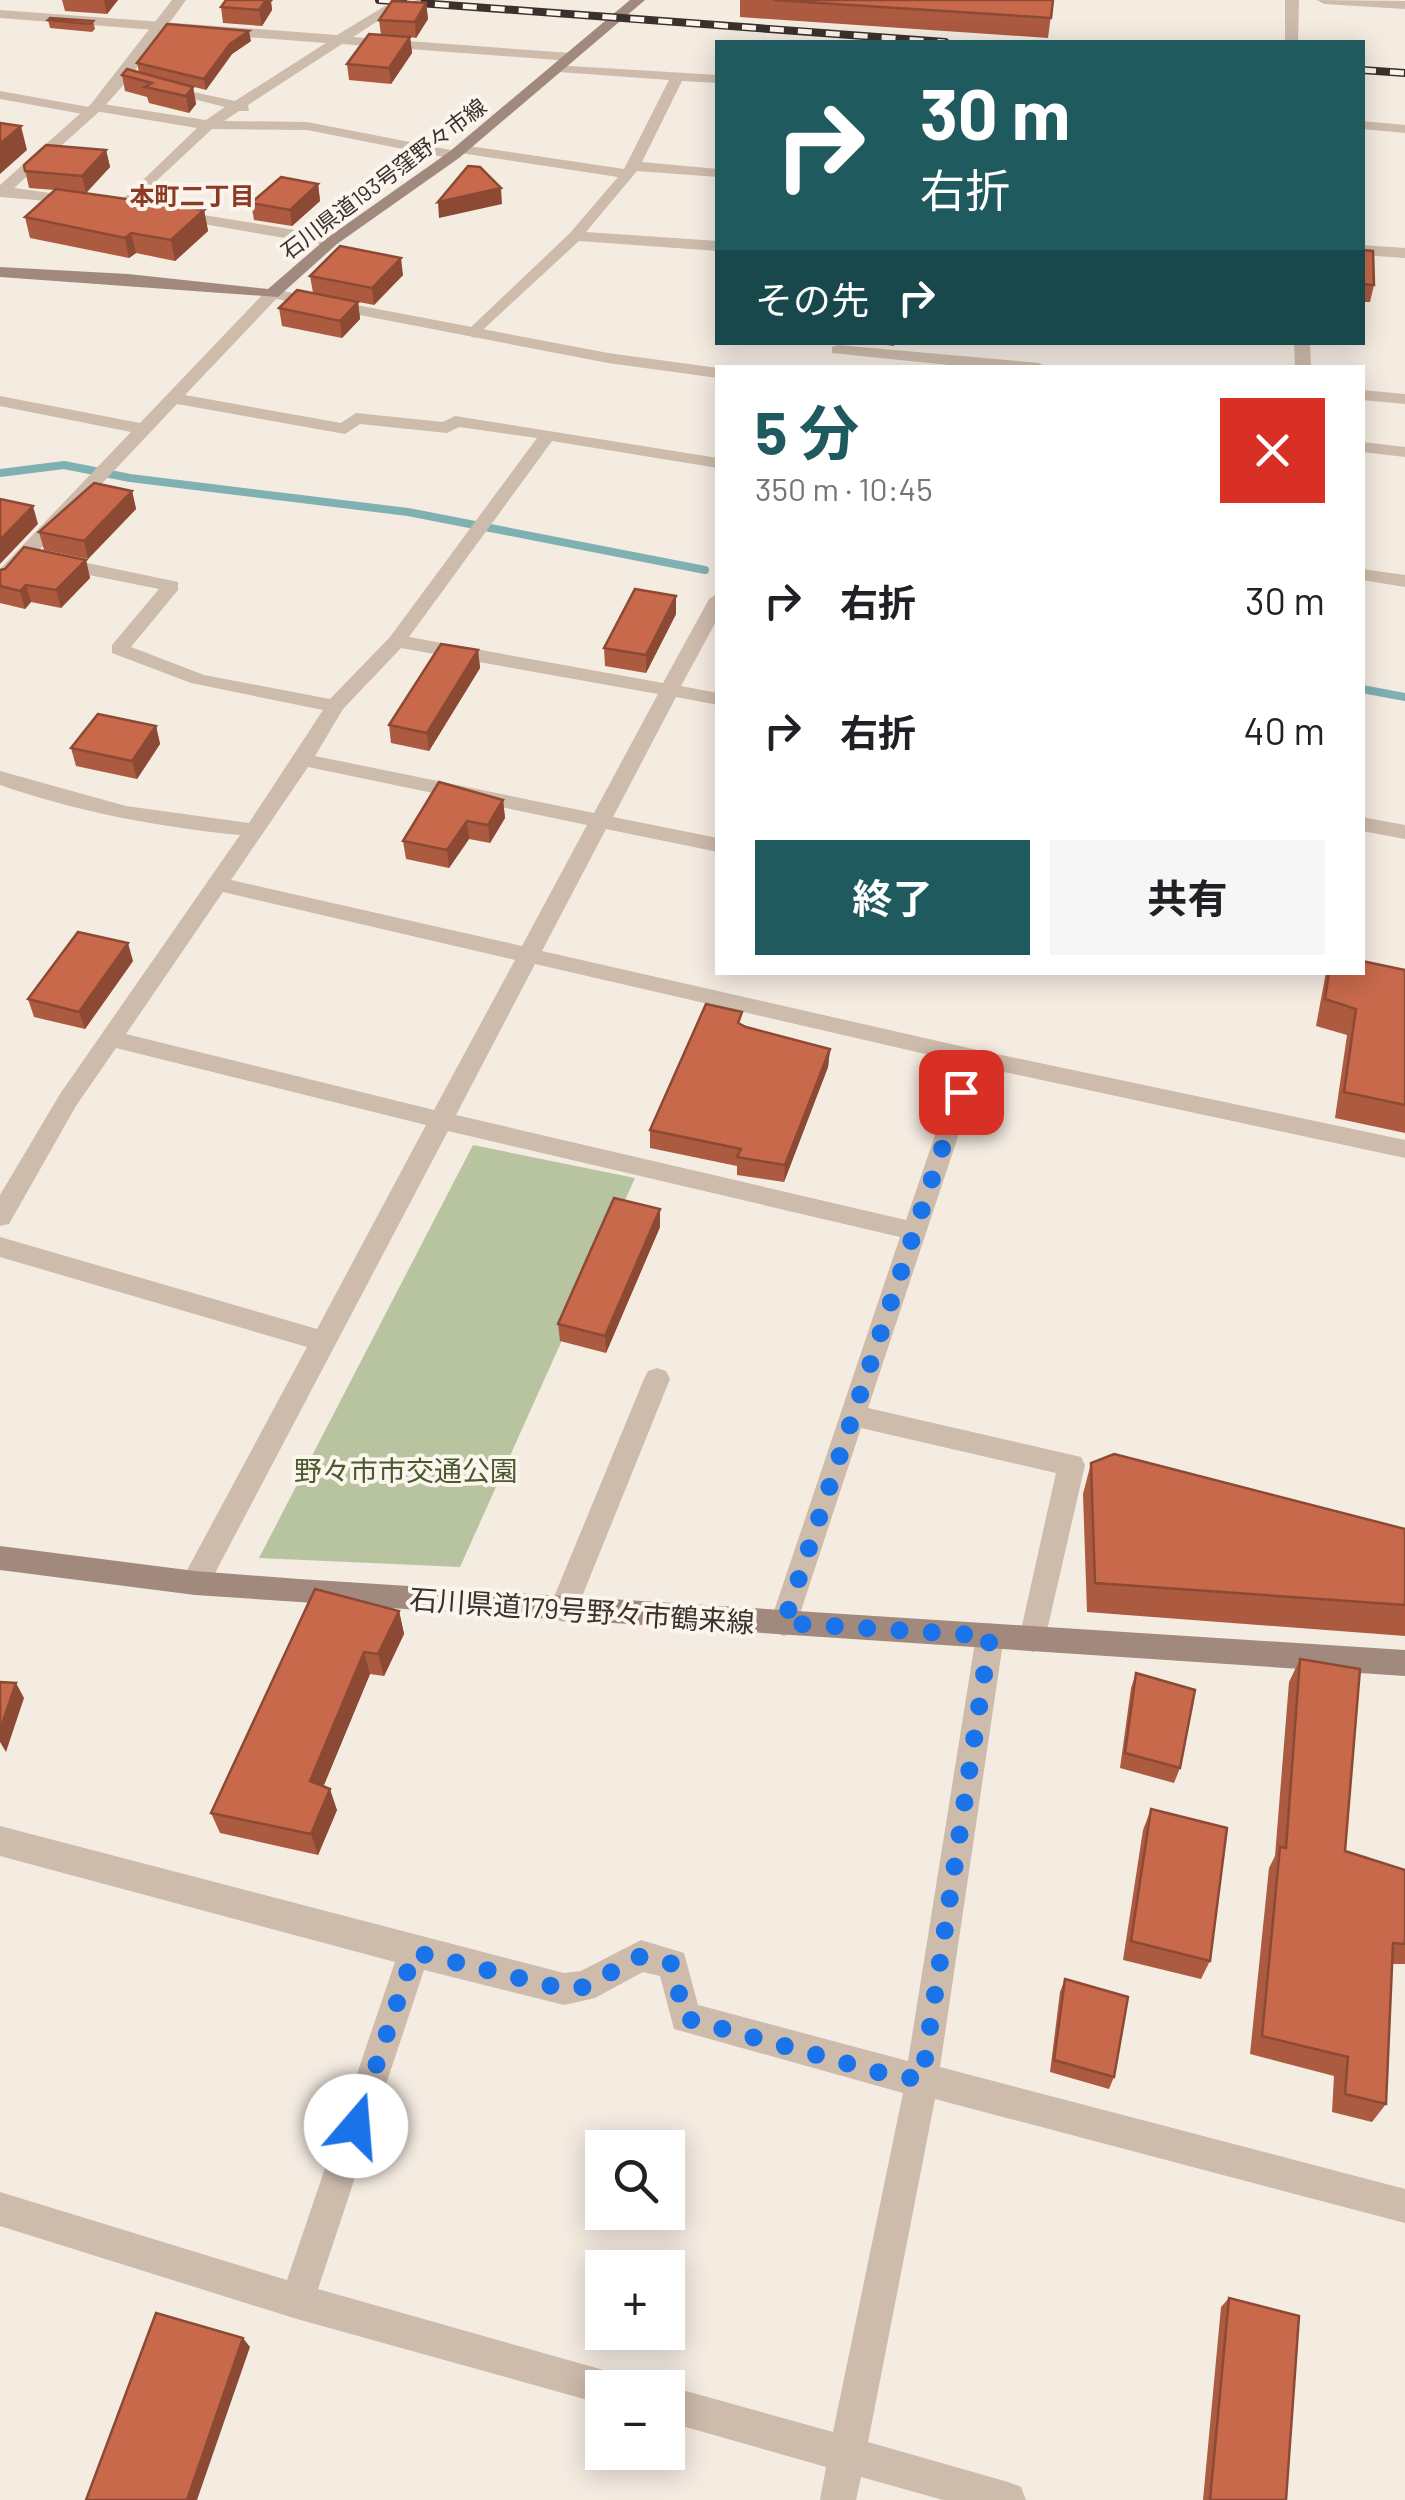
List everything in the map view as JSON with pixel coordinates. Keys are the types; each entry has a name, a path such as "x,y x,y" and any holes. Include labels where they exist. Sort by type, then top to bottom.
{"main road":[{"name":"石川県道193号窪野々市線","path":"0,272 128,279 272,294 332,242 458,152 638,0"},
{"name":"石川県道179号野々市鶴来線","path":"0,1558 195,1582 1405,1662"}],"street":[{"path":"1,192 123,77 179,0"},
{"path":"1292,0 1292,40"},
{"path":"1324,0 1399,3"},
{"path":"123,207 208,125 385,10"},
{"path":"0,14 344,38 677,78 715,79"},
{"path":"123,77 307,126 458,152 630,170 715,173"},
{"path":"474,333 575,236 630,170 677,78"},
{"path":"0,95 208,125 307,126"},
{"path":"1365,126 1405,129"},
{"path":"1,192 88,202"},
{"path":"105,204 142,210"},
{"path":"161,213 332,242"},
{"path":"575,236 715,246"},
{"path":"1365,250 1405,253"},
{"path":"2,575 272,294 474,333 715,373"},
{"path":"837,353 999,365"},
{"path":"1365,395 1405,399"},
{"path":"173,398 345,430 356,418 447,428 455,420 715,462"},
{"path":"0,401 144,429"},
{"path":"0,1217 68,1100 303,760 335,706 396,642 548,435"},
{"path":"1365,447 1405,452"},
{"path":"24,556 171,586 119,648 156,668 222,688 335,706"},
{"path":"1365,574 1405,581"},
{"path":"195,1582 715,604"},
{"path":"396,642 715,698"},
{"path":"303,760 715,844"},
{"path":"0,778 148,820 254,830"},
{"path":"1365,825 1405,832"},
{"path":"217,884 1405,1150"},
{"path":"111,1038 439,1120 914,1231"},
{"path":"784,1623 972,1056"},
{"path":"0,1247 323,1341"},
{"path":"562,1609 657,1379"},
{"path":"852,1414 1071,1465 1033,1639"},
{"path":"838,2500 922,2079 990,1636"},
{"path":"0,1841 564,1989 584,1987 641,1956 673,1964 684,2018 892,2076 922,2079 1405,2206"},
{"path":"298,2301 414,1952"},
{"path":"0,2209 298,2301 585,2382"},
{"path":"685,2409 1008,2500"}],"green space":[{"name":"野々市市交通公園","path":"473,1145 635,1178 460,1567 259,1558"}],"building":[{"path":"226,0 266,0 259,10 221,7"},
{"path":"773,0 1053,0 1051,18"},
{"path":"392,1 426,3 415,22 379,20"},
{"path":"50,18 93,21 90,24"},
{"path":"167,24 249,31 230,44 204,79 137,63"},
{"path":"369,34 410,37 389,68 347,64"},
{"path":"127,69 193,87 186,96 145,87 152,83 122,75"},
{"path":"0,123 21,126 0,144"},
{"path":"46,145 106,150 82,176 25,171 24,165"},
{"path":"468,166 480,167 501,188 438,202"},
{"path":"281,177 318,184 290,210 251,203"},
{"path":"56,189 204,210 171,240 131,233 125,238 25,217"},
{"path":"340,246 401,258 372,288 310,276"},
{"path":"1365,250 1373,251 1374,285 1365,284"},
{"path":"297,290 358,302 340,321 279,308"},
{"path":"94,483 132,491 84,541 39,532"},
{"path":"0,499 33,506 0,540"},
{"path":"24,547 86,560 56,590 26,585 20,591 0,586 0,570"},
{"path":"635,589 676,596 646,655 604,648"},
{"path":"441,644 478,650 427,733 389,725"},
{"path":"98,714 156,726 132,761 71,748"},
{"path":"439,782 503,800 488,825 467,821 447,850 403,841"},
{"path":"78,932 128,943 79,1012 28,999"},
{"path":"1365,962 1405,970 1405,1105 1344,1092 1356,1009 1325,999 1329,975 1365,975"},
{"path":"706,1004 742,1012 738,1023 746,1027 830,1049 785,1165 737,1157 741,1149 650,1130"},
{"path":"614,1198 660,1209 605,1336 558,1324"},
{"path":"1114,1454 1405,1529 1405,1605 1095,1583 1091,1463"},
{"path":"315,1589 399,1611 378,1654 364,1652 310,1781 330,1789 311,1834 211,1813"},
{"path":"1300,1659 1360,1669 1345,1851 1405,1870 1405,1944 1393,1943 1386,2104 1345,2094 1348,2057 1262,2036 1280,1847 1286,1848"},
{"path":"1136,1673 1195,1690 1180,1768 1125,1753"},
{"path":"0,1682 16,1683 0,1730"},
{"path":"1151,1809 1227,1828 1210,1961 1131,1941"},
{"path":"1065,1979 1128,1997 1114,2077 1054,2060"},
{"path":"1229,2298 1299,2316 1286,2500 1210,2500"},
{"path":"156,2313 243,2338 187,2500 86,2500"}],"waterway":[{"path":"0,473 64,465 130,478 408,512 705,570"},
{"path":"1365,690 1405,697"}],"railway":[{"path":"379,0 918,40"},
{"path":"1365,70 1405,73"}],"district":[{"name":"本町二丁目","path":"192,195"}],"route":[{"path":"356,2126 414,1952 564,1989 584,1987 641,1956 673,1964 684,2018 892,2076 922,2079 990,1636 784,1623 961,1092"}]}
